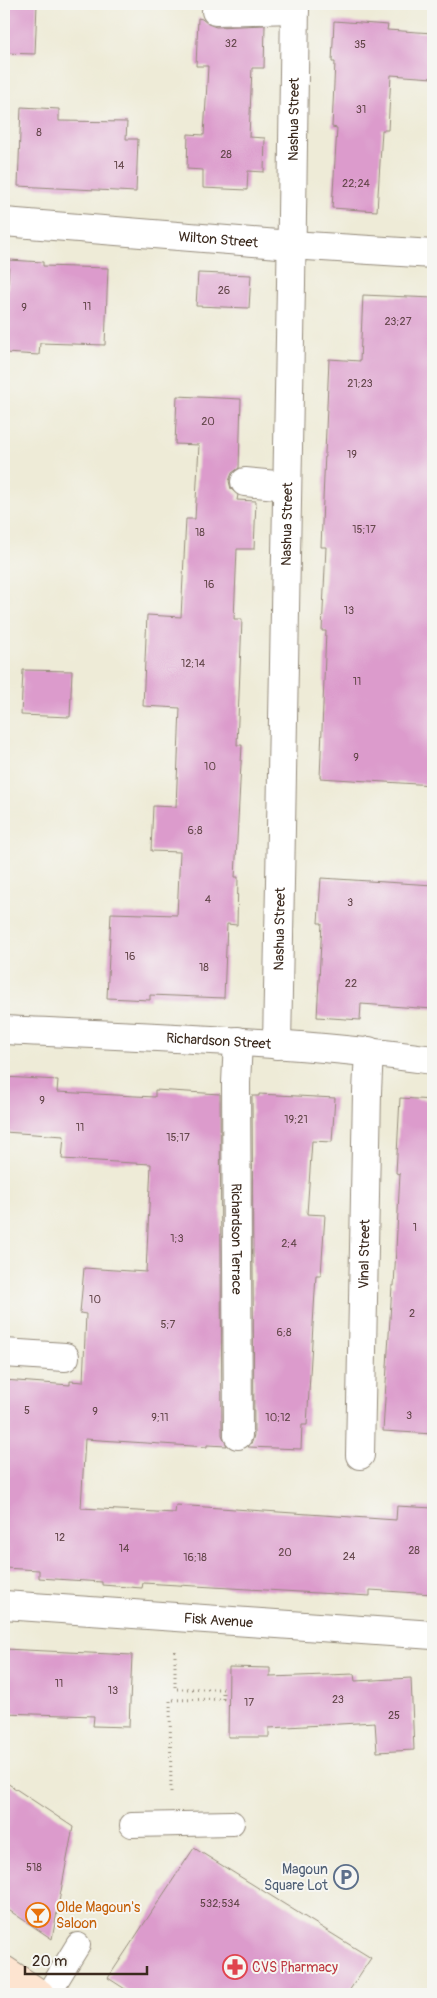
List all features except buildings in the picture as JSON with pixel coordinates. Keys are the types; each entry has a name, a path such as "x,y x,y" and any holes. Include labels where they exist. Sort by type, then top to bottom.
{"main road":[{"path":"4,1970 40,1994"}],"street":[{"path":"216,11 295,7"},
{"name":"Nashua Street","path":"277,1045 295,7"},
{"name":"Wilton Street","path":"4,222 291,245 433,254"},
{"path":"245,482 287,486"},
{"name":"Richardson Street","path":"4,1030 238,1041 369,1051 433,1060"},
{"name":"Richardson Terrace","path":"238,1041 236,1102 238,1435"},
{"name":"Vinal Street","path":"360,1455 369,1051"},
{"path":"4,1353 65,1357"},
{"name":"Fisk Avenue","path":"4,1605 433,1635"}],"lane":[{"path":"132,1824 232,1823"},
{"path":"48,1994 78,1945"}],"path":[{"path":"171,1793 170,1700 223,1699 223,1688 175,1689 175,1647"}],"place":[{"name":"Magoun Square Lot","path":"346,1877"},
{"name":"Olde Magoun's Saloon","path":"38,1915"},
{"name":"CVS Pharmacy","path":"235,1967"}]}
